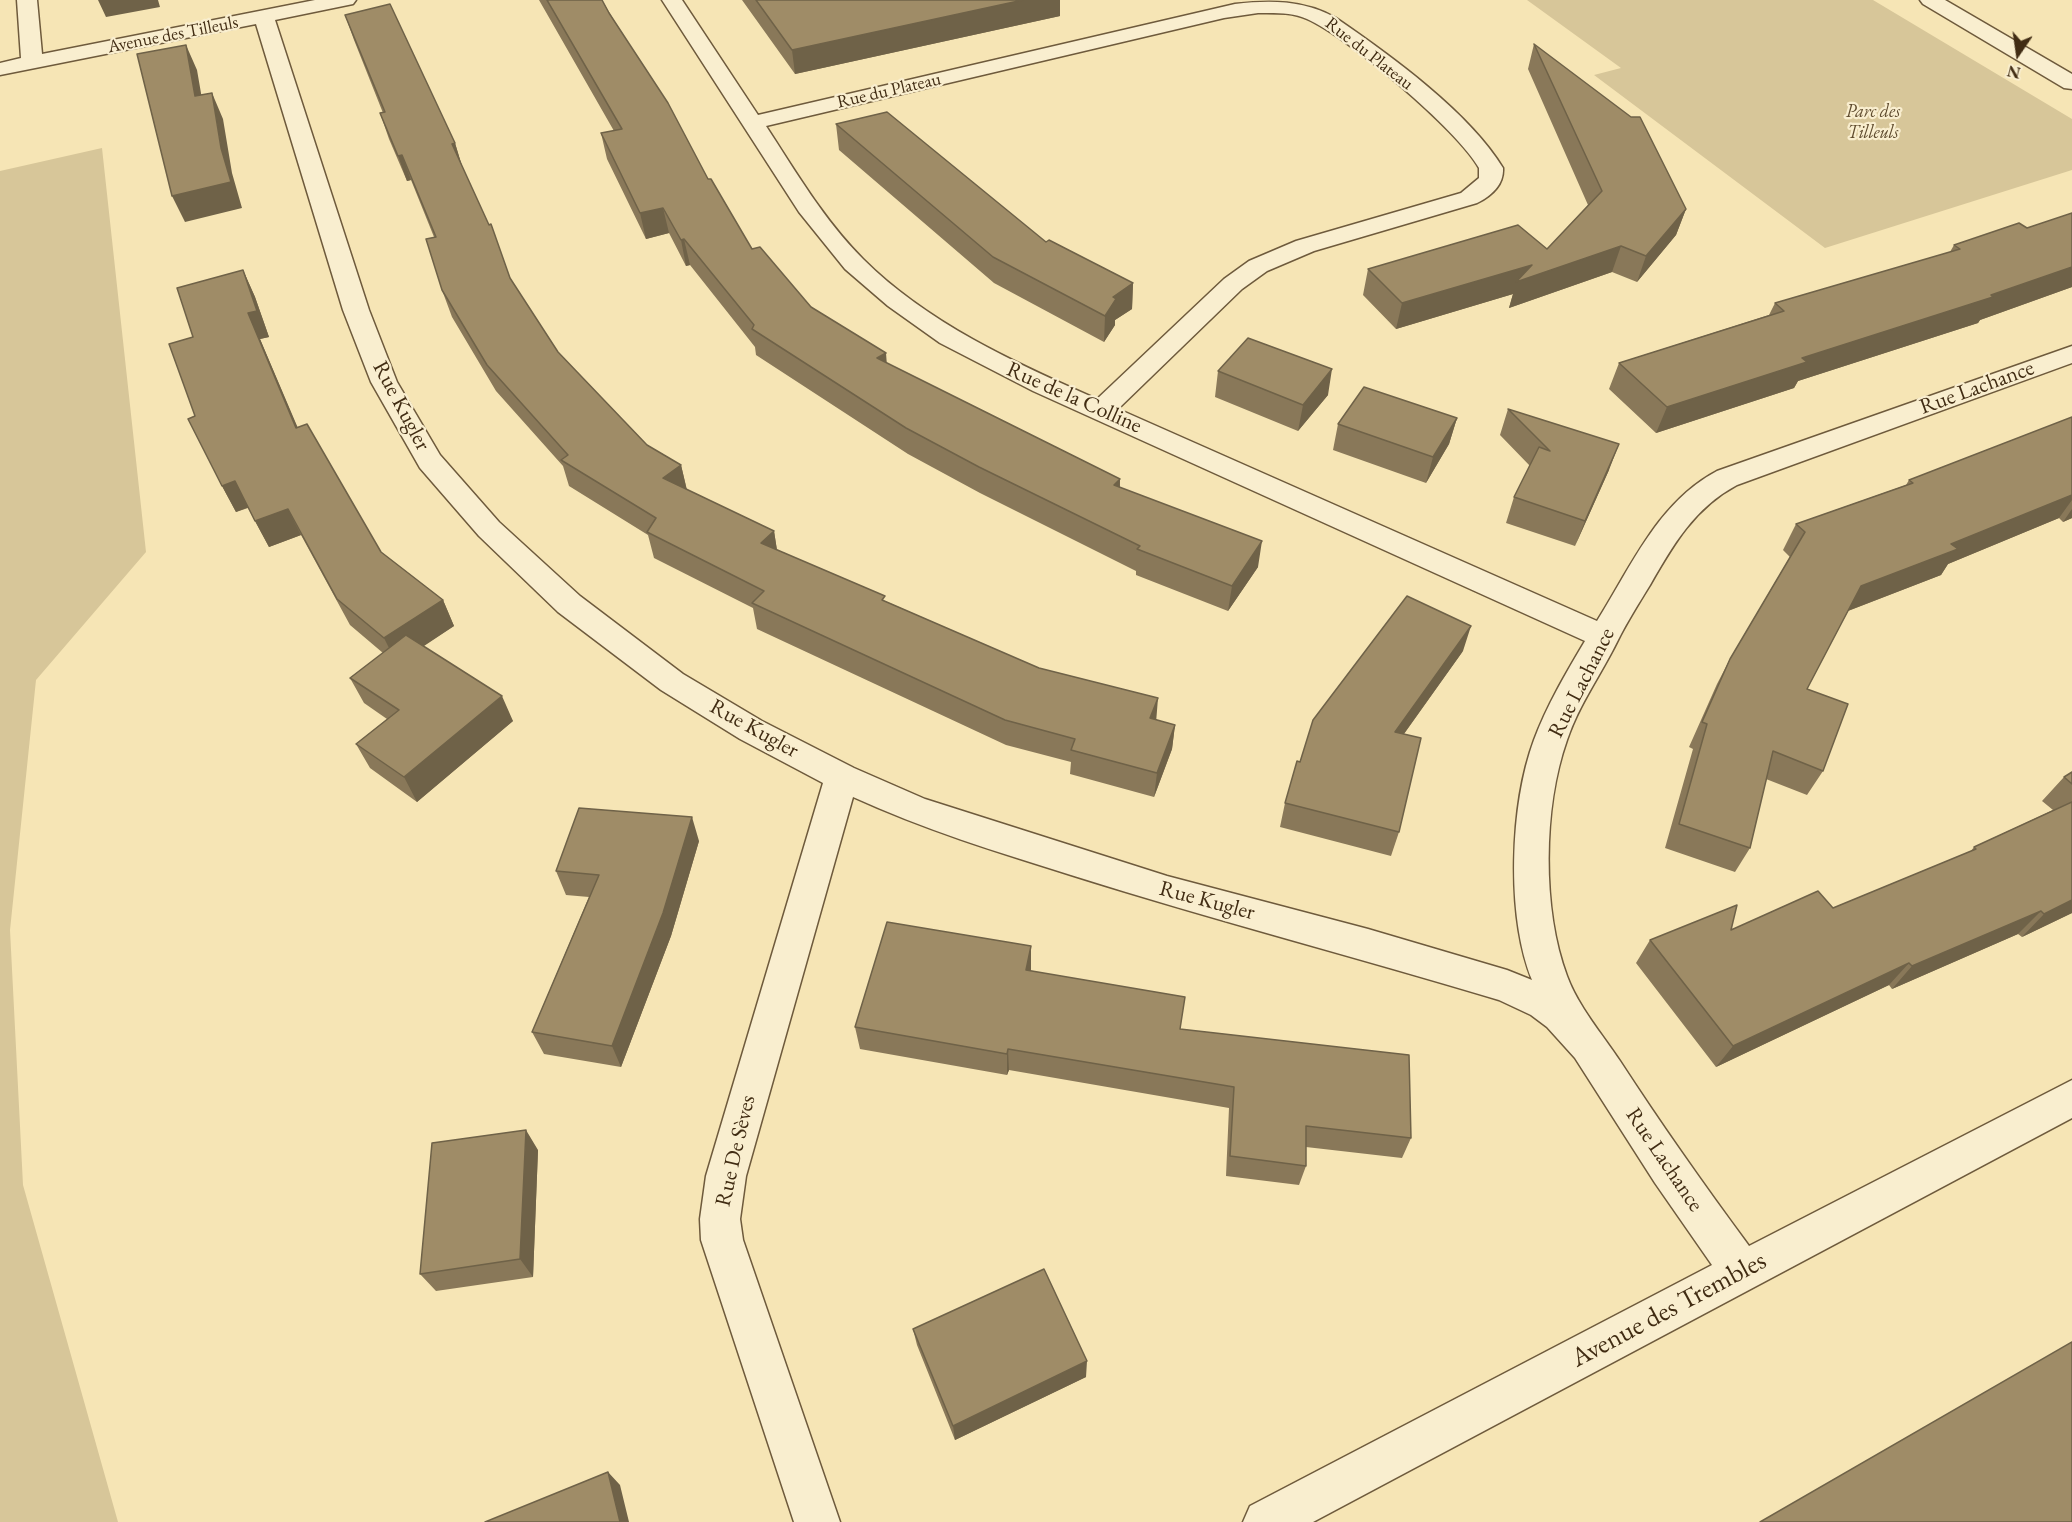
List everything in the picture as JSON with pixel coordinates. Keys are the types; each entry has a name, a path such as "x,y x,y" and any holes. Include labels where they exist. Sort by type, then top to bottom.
{"street":[{"path":"27,0 32,63"},
{"name":"Avenue des Tilleuls","path":"0,69 346,0"},
{"name":"Rue de la Colline","path":"672,0 821,226 854,264 922,319 978,354 1604,637"},
{"path":"1929,0 2072,83"},
{"name":"Rue du Plateau","path":"752,123 1224,12 1268,6 1303,10 1339,27 1395,73 1485,155 1492,168 1489,182 1469,198 1297,248 1258,266 1233,284 1101,410"},
{"name":"Rue Kugler","path":"264,17 356,310 384,382 430,461 489,529 569,604 672,682 751,730 842,777 913,809 987,836 1167,891 1368,945 1507,986 1544,1003 1575,1030 1588,1046"},
{"name":"Rue Lachance","path":"1742,1272 1669,1170 1558,999 1540,955 1535,933 1532,871 1543,764 1565,706 1604,637 1679,513 1707,488 1727,478 2072,354"},
{"name":"Rue De Sèves","path":"817,1522 738,1292 722,1240 720,1219 726,1176 814,862 842,777"},
{"name":"Avenue des Trembles","path":"1266,1522 2072,1098"}],"green space":[{"name":"Parc des Tilleuls","path":"1527,0 1873,0 2072,119 2072,170 1825,248 1594,75 1621,68"},
{"path":"102,148 146,552 36,680 10,930 23,1185 118,1522 0,1522 0,171"}],"building":[{"path":"547,0 602,0 668,103 708,179 711,179 752,249 760,247 811,307 886,353 877,358 1120,479 1114,485 1262,541 1232,586 1137,549 1140,546 979,467 906,428 752,329 754,325 684,239 681,240 663,208 640,213 601,133 622,129"},
{"path":"756,0 1023,0 792,50"},
{"path":"390,4 455,143 452,144 489,225 491,224 510,278 558,352 647,445 681,465 663,478 774,531 761,543 885,596 882,600 1039,668 1158,698 1150,718 1175,725 1157,773 1071,750 1075,739 1005,720 752,603 764,591 647,532 656,518 561,460 568,455 487,365 442,290 426,239 436,237 402,155 398,156 380,113 385,112 345,15"},
{"path":"1534,44 1631,117 1640,117 1686,209 1646,256 1621,246 1516,282 1532,265 1402,303 1368,269 1518,225 1547,249 1602,191"},
{"path":"186,45 195,96 212,93 221,148 231,182 172,196 137,54"},
{"path":"887,112 1046,242 1049,240 1133,283 1113,297 1116,299 1105,316 993,257 836,124"},
{"path":"2072,213 2072,267 1991,295 1993,297 1802,358 1807,362 1667,407 1619,363 1784,311 1775,303 1960,249 1954,245 2019,223 2027,228"},
{"path":"243,270 257,311 248,313 296,428 307,424 381,552 443,600 384,638 337,599 288,509 255,521 235,481 222,486 188,419 195,416 169,344 193,337 177,288"},
{"path":"1248,338 1332,369 1303,405 1218,371"},
{"path":"1364,387 1457,418 1433,457 1338,424"},
{"path":"1508,409 1619,444 1585,521 1514,497 1539,447 1550,451"},
{"path":"2072,417 2072,495 1951,544 1958,549 1861,586 1807,689 1848,704 1823,771 1773,751 1750,848 1679,824 1707,724 1702,722 1730,659 1805,532 1796,524 1913,483 1909,480"},
{"path":"1407,596 1471,626 1395,732 1421,738 1399,832 1285,803 1297,761 1300,762 1313,720"},
{"path":"406,635 502,696 404,777 356,744 399,710 350,678"},
{"path":"2072,772 2072,784 2064,777"},
{"path":"2072,802 2072,900 2044,914 2041,911 1912,966 1909,963 1733,1046 1650,940 1737,905 1731,930 1818,891 1833,908 1976,849 1974,847"},
{"path":"579,808 692,817 663,913 612,1046 532,1032 599,875 556,871"},
{"path":"887,922 1031,946 1026,970 1185,997 1180,1029 1409,1055 1411,1138 1306,1126 1306,1166 1230,1156 1234,1087 1008,1049 1007,1054 855,1027"},
{"path":"526,1130 520,1259 420,1274 432,1143"},
{"path":"1044,1269 1087,1361 953,1426 913,1329"},
{"path":"2072,1342 2072,1522 1760,1522"},
{"path":"608,1472 620,1522 485,1522"}]}
